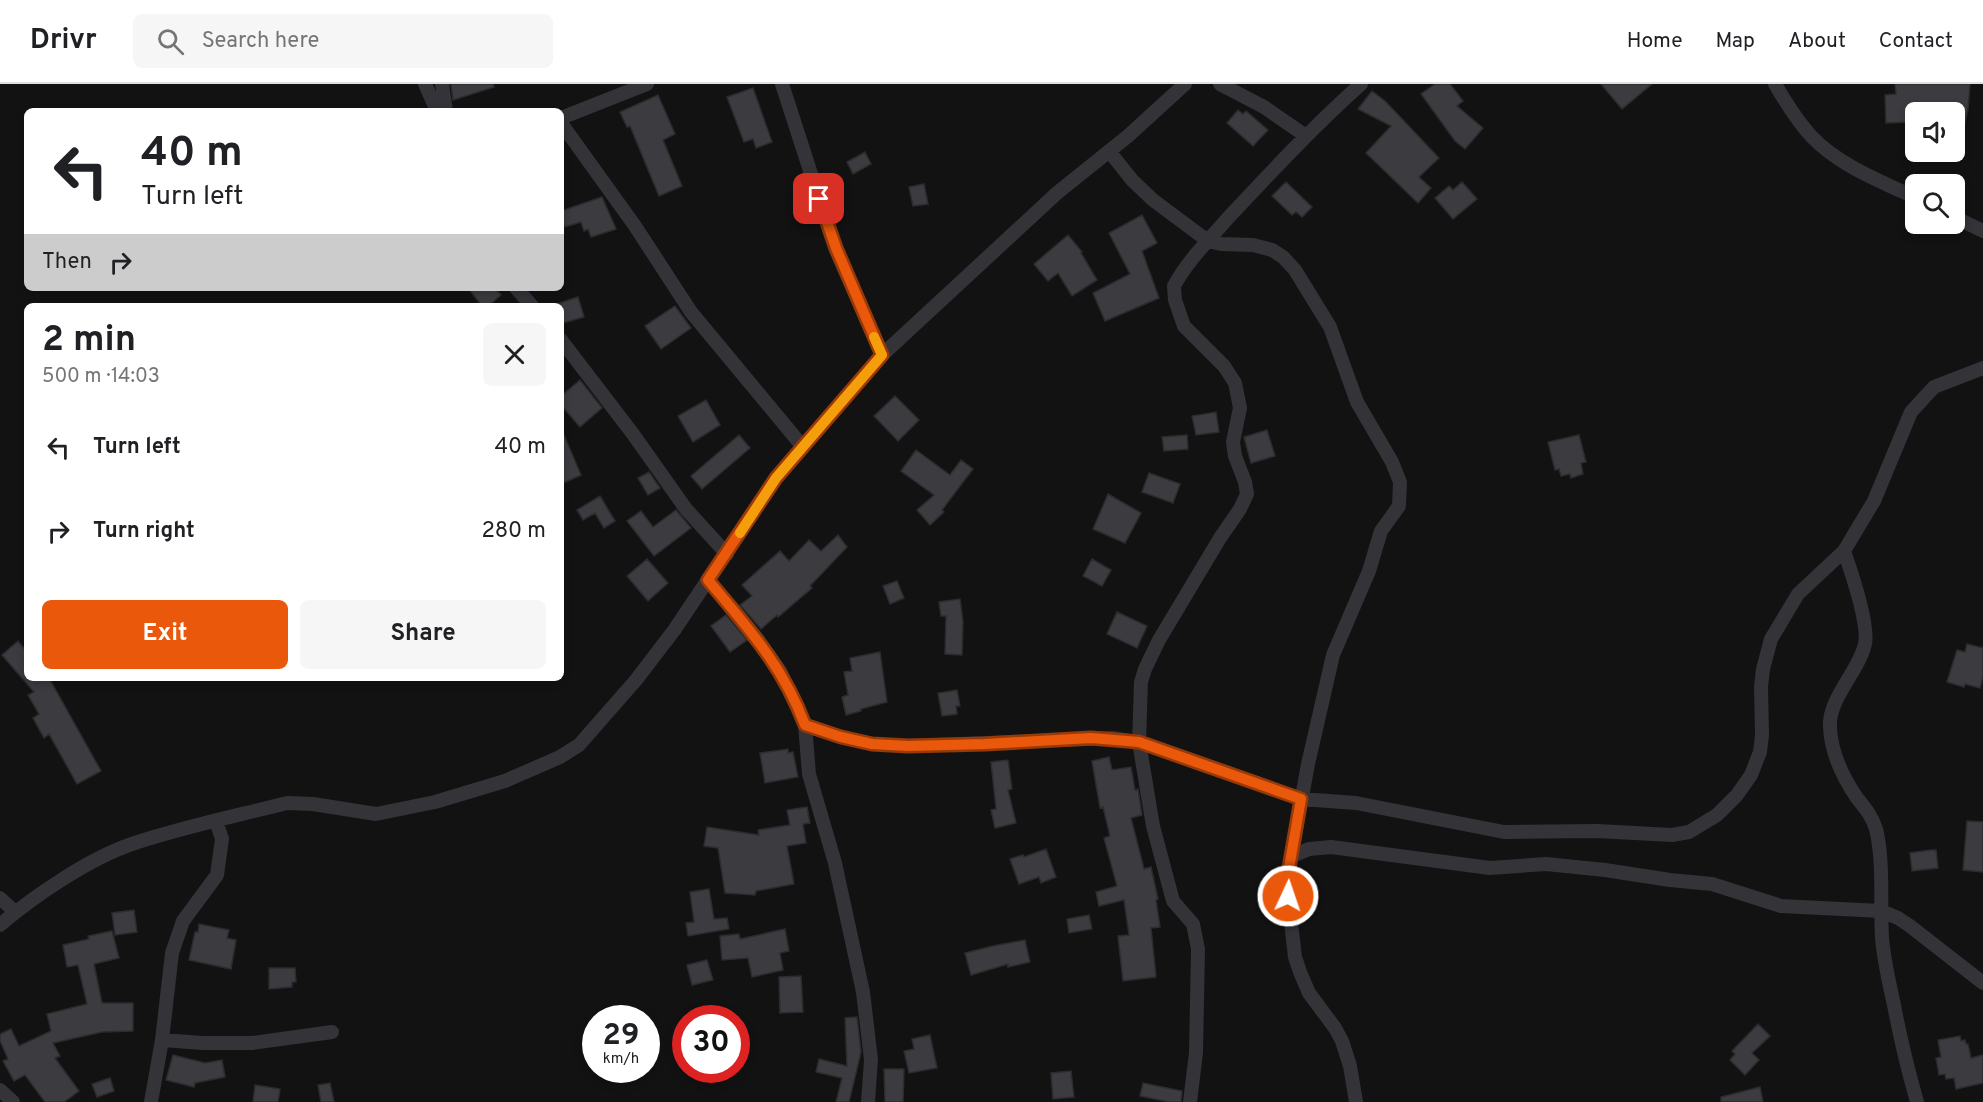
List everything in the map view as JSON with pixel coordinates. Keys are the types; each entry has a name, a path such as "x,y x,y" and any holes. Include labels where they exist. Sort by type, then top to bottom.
{"street":[{"path":"425,84 436,108"},
{"path":"442,84 446,108"},
{"path":"564,117 647,84"},
{"path":"782,84 836,248 882,355"},
{"path":"0,925 50,888 89,865 131,845 287,803 313,804 376,814 435,802 505,781 560,757 579,745 636,681 727,554 776,478 882,355 1057,193 1185,84"},
{"path":"1220,84 1264,107 1306,136"},
{"path":"1190,1102 1196,1053 1197,943 1191,921 1173,901 1153,826 1139,742 1141,682 1150,656 1247,494 1233,442 1240,408 1234,383 1224,366 1184,326 1174,295 1174,286 1208,241 1306,136 1361,84"},
{"path":"1775,84 1793,114 1813,138 1839,159 1905,192"},
{"path":"564,127 635,226 691,312 803,447"},
{"path":"1109,151 1132,180 1153,200 1208,241 1221,244 1253,245 1272,250 1283,257 1295,270 1330,327 1357,402 1392,462 1400,482 1399,506 1381,531 1369,571 1334,655 1301,799 1287,885 1295,957 1309,993 1342,1041 1350,1066 1356,1102"},
{"path":"1965,222 1983,231"},
{"path":"519,291 529,303"},
{"path":"564,344 633,434 686,509 727,554"},
{"path":"805,725 872,744 908,746 1091,738 1139,742 1301,799 1356,804 1504,832 1597,831 1672,834 1689,832 1717,815 1737,795 1751,774 1760,752 1761,687 1771,639 1798,594 1844,551 1874,501 1911,412 1934,387 1983,368"},
{"path":"1844,551 1861,611 1865,642 1858,664 1833,710 1830,727 1833,750 1841,771 1868,812 1875,828 1886,966 1917,1102"},
{"path":"708,580 756,637 780,671 805,725 809,774 835,863 863,992 871,1060 868,1102"},
{"path":"151,1102 162,1040 172,953 183,921 217,875 222,839 216,821"},
{"path":"1292,856 1310,849 1331,847 1490,868 1546,864 1567,865 1712,884 1781,906 1881,911 1911,926 1983,982"},
{"path":"0,898 15,912"},
{"path":"162,1040 252,1043 332,1032"},
{"path":"0,1090 14,1102"}],"building":[{"path":"451,84 493,84 494,87 453,100"},
{"path":"1435,84 1450,84 1463,101 1457,106 1483,128 1465,149 1455,141 1421,94"},
{"path":"1601,84 1652,84 1622,109"},
{"path":"1895,84 1970,84 1965,122 1965,102 1905,102 1905,122 1886,123 1885,95 1896,94"},
{"path":"753,88 772,142 756,148 753,139 744,142 727,97"},
{"path":"1372,91 1385,101 1439,158 1419,177 1431,188 1418,203 1366,153 1391,126 1358,109"},
{"path":"658,95 675,134 663,140 682,186 659,196 630,126 627,127 620,112"},
{"path":"1238,110 1243,114 1246,111 1268,130 1253,146 1227,123"},
{"path":"865,152 871,164 853,174 847,162"},
{"path":"1286,182 1312,207 1302,217 1296,212 1292,215 1272,196"},
{"path":"1462,182 1477,199 1453,219 1435,198 1449,186 1453,190"},
{"path":"924,184 928,204 913,206 909,187"},
{"path":"602,197 616,229 591,237 588,229 584,231 581,222 564,227 564,210"},
{"path":"1142,215 1157,243 1142,251 1159,298 1105,321 1093,293 1130,274 1109,233"},
{"path":"1068,235 1082,252 1097,280 1072,296 1058,273 1048,281 1034,264"},
{"path":"470,291 498,291 501,295 492,303 480,303"},
{"path":"578,297 584,317 564,323 564,303 560,303"},
{"path":"675,306 691,328 661,349 645,326"},
{"path":"580,380 602,408 580,427 564,408 564,393"},
{"path":"895,396 919,420 898,441 874,416"},
{"path":"706,400 720,425 693,442 678,416"},
{"path":"1216,412 1219,432 1196,435 1192,416"},
{"path":"1267,430 1275,456 1251,463 1244,437"},
{"path":"564,435 581,475 564,483"},
{"path":"739,435 750,448 702,489 691,476"},
{"path":"1187,435 1188,449 1164,451 1162,437"},
{"path":"1579,435 1586,462 1581,463 1583,474 1571,478 1570,474 1561,476 1559,469 1555,470 1548,442"},
{"path":"916,450 950,475 961,460 973,469 942,510 944,512 930,525 917,510 934,495 901,471"},
{"path":"649,472 660,488 648,495 638,478"},
{"path":"1149,473 1180,484 1173,503 1142,492"},
{"path":"1108,494 1141,513 1125,543 1093,529"},
{"path":"600,496 615,521 604,528 595,513 583,520 577,510"},
{"path":"676,510 691,528 654,556 627,521 641,511 653,527"},
{"path":"838,535 847,547 810,586 812,588 761,629 740,605 752,596 742,585 780,551 789,561 809,540 821,551"},
{"path":"647,559 668,583 648,601 627,576"},
{"path":"1092,559 1111,570 1102,586 1083,576"},
{"path":"897,581 904,598 890,604 883,586"},
{"path":"960,599 963,622 962,655 945,654 946,616 941,616 939,602"},
{"path":"1117,612 1147,626 1137,648 1107,634"},
{"path":"726,615 747,640 730,652 711,626"},
{"path":"18,641 24,648 24,680 2,655"},
{"path":"1967,644 1983,648 1983,676 1980,688 1965,684 1964,687 1947,682 1957,650 1965,652"},
{"path":"880,652 887,702 846,715 842,697 848,695 844,672 852,671 850,658"},
{"path":"24,681 51,681 101,771 77,784 49,734 44,738 33,718 39,714 28,695 34,692"},
{"path":"957,690 960,706 956,706 957,714 942,716 938,693"},
{"path":"788,749 788,753 793,752 798,777 765,783 760,753"},
{"path":"1109,757 1112,770 1131,767 1135,790 1138,789 1142,815 1131,818 1144,869 1151,867 1158,899 1156,900 1160,927 1151,928 1156,977 1123,981 1118,936 1129,935 1124,900 1099,906 1096,892 1117,886 1104,838 1110,836 1103,807 1100,808 1092,761"},
{"path":"1008,760 1012,789 1008,790 1016,823 995,828 991,810 996,809 991,762"},
{"path":"807,807 810,823 803,824 806,843 787,846 794,884 756,891 755,895 725,893 718,848 704,846 707,827 759,835 758,830 790,825 787,810"},
{"path":"1967,821 1983,822 1983,872 1963,870"},
{"path":"1046,849 1056,877 1041,883 1039,877 1019,884 1010,859 1023,855 1024,857"},
{"path":"1936,850 1938,868 1912,871 1910,853"},
{"path":"709,889 714,919 727,918 729,929 688,936 686,923 694,922 690,892"},
{"path":"134,910 137,932 115,935 112,913"},
{"path":"1089,915 1092,929 1069,933 1067,919"},
{"path":"199,924 229,930 227,938 236,940 231,969 189,960"},
{"path":"785,929 789,951 780,953 783,970 752,977 748,958 722,960 720,936 739,934 740,939"},
{"path":"112,931 119,958 94,964 102,1003 133,1003 133,1031 102,1032 53,1043 60,1056 55,1058 79,1091 64,1102 45,1102 25,1075 14,1081 3,1061 8,1059 0,1041 0,1034 11,1029 19,1046 51,1031 47,1014 87,1004 78,965 67,967 63,945"},
{"path":"1025,940 1030,962 1008,967 1008,964 971,975 965,953"},
{"path":"707,960 713,980 692,985 687,965"},
{"path":"269,968 295,968 296,982 292,982 292,987 269,989"},
{"path":"801,976 803,1012 780,1013 779,977"},
{"path":"857,1017 861,1052 849,1102 836,1102 842,1078 816,1072 819,1059 847,1066 845,1018"},
{"path":"1758,1024 1770,1036 1752,1053 1759,1060 1745,1075 1730,1060 1735,1054 1732,1051"},
{"path":"930,1035 937,1068 909,1073 904,1051 914,1049 912,1039"},
{"path":"1960,1036 1961,1041 1965,1040 1968,1044 1971,1058 1983,1055 1983,1083 1956,1089 1954,1078 1946,1079 1945,1074 1939,1075 1936,1058 1941,1057 1938,1040"},
{"path":"173,1055 205,1063 222,1060 225,1077 195,1083 194,1087 166,1080"},
{"path":"884,1069 904,1069 903,1102 885,1102"},
{"path":"1071,1071 1074,1097 1053,1099 1051,1073"},
{"path":"110,1078 114,1091 97,1097 92,1084"},
{"path":"330,1083 334,1102 321,1102 318,1085"},
{"path":"1143,1083 1182,1091 1181,1102 1140,1096"},
{"path":"255,1085 280,1089 278,1102 253,1102"},
{"path":"1760,1087 1763,1102 1721,1102 1721,1097"}],"slow traffic":[{"path":"740,533 776,478 882,355 874,337"}],"route":[{"path":"819,199 836,248 882,355 776,478 708,580 756,637 780,671 805,725 872,744 908,746 1028,742 1064,738 1112,738 1147,744 1183,756 1301,799 1288,874 1288,896"}]}
